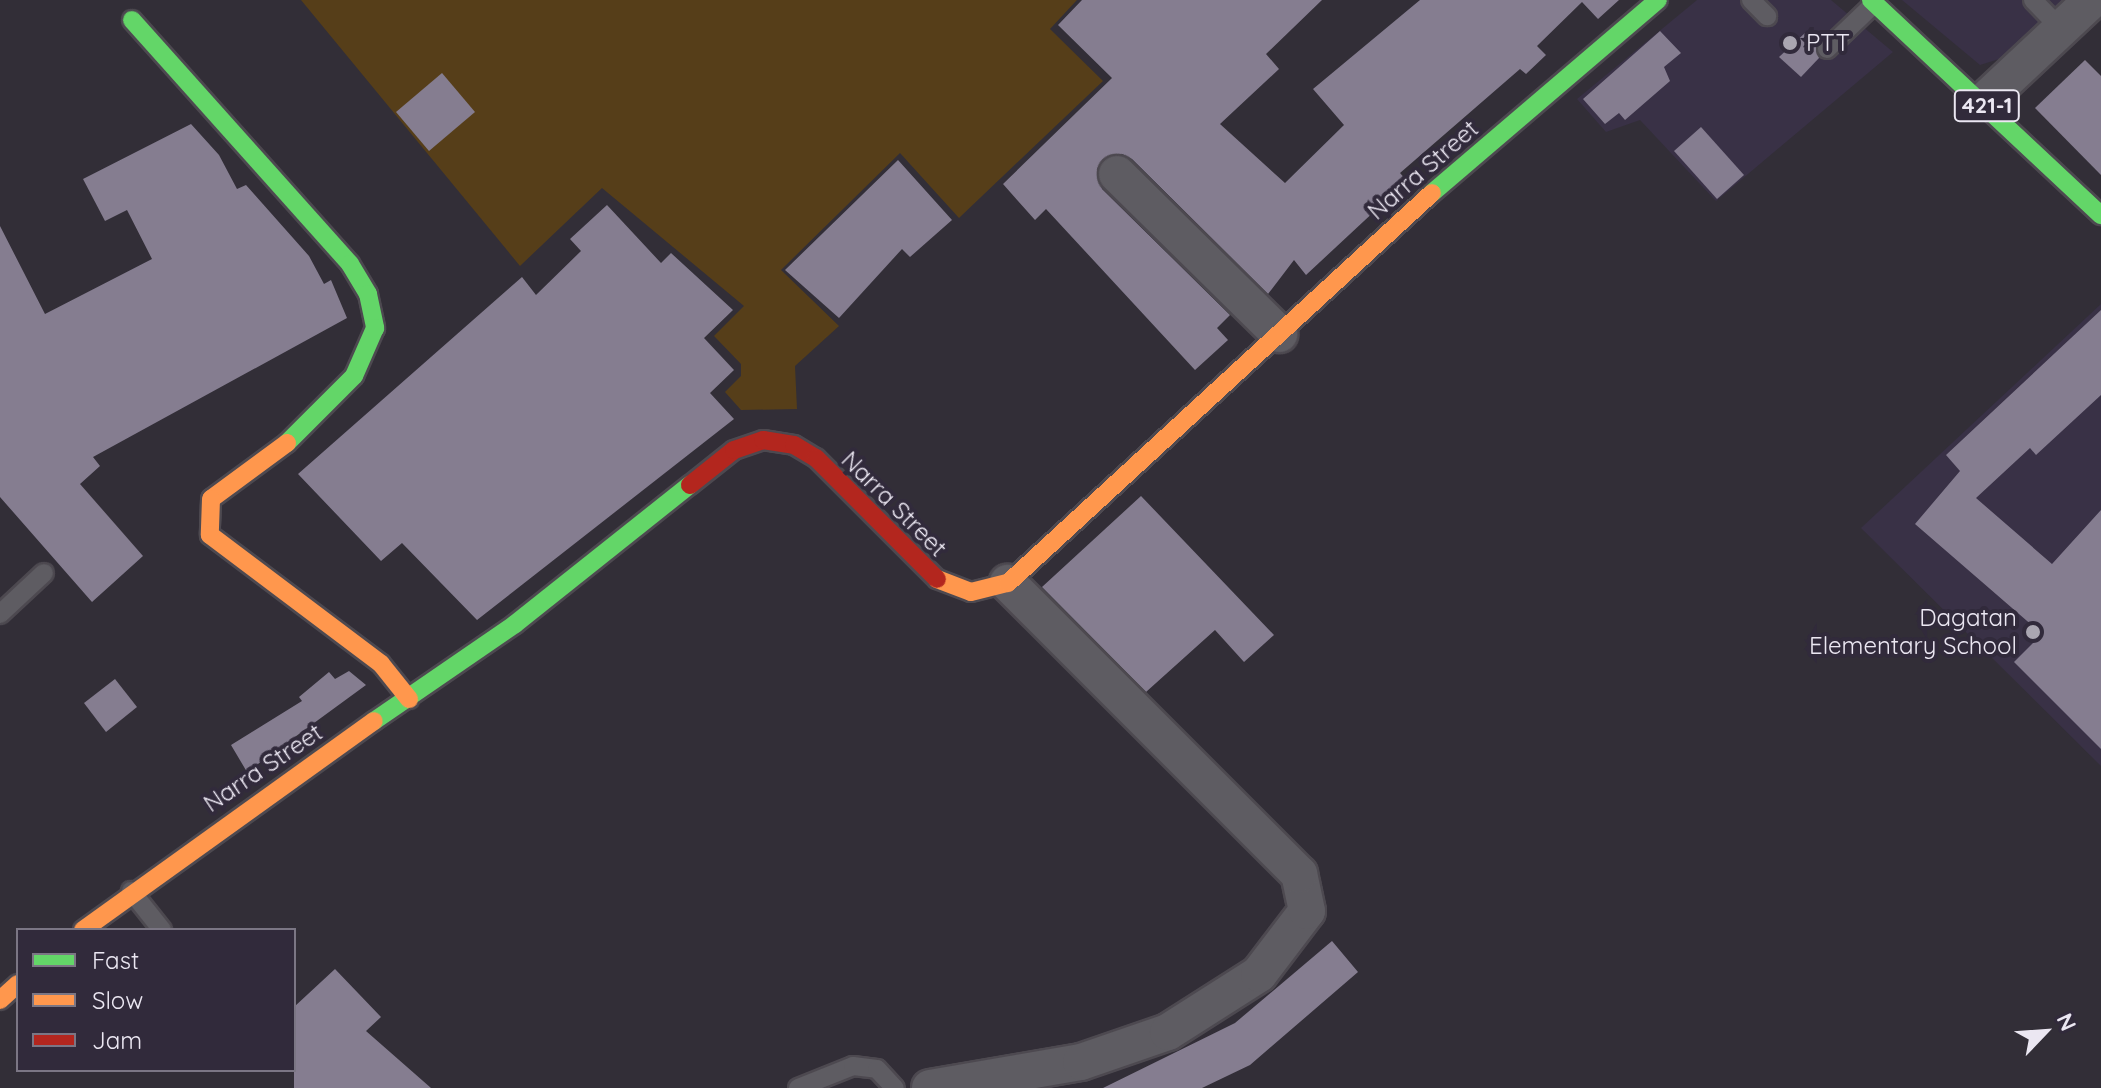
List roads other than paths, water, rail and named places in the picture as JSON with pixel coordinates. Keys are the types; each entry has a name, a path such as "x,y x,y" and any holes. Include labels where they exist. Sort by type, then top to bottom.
{"street":[{"name":"Narra Street","path":"85,928 131,891 515,624 709,467 763,440 794,445 816,458 931,576 971,592 1008,583 1427,197 1658,0"},
{"path":"1983,102 2092,0"},
{"name":"421-1","path":"1874,1 2101,215"},
{"path":"132,20 350,264 368,294 375,328 354,376 309,427 211,499 206,510 210,535 381,664 409,699"},
{"path":"1117,174 1279,334"},
{"path":"930,1088 1081,1062 1168,1032 1259,974 1307,911 1299,874 1008,583"},
{"path":"0,1000 16,986"}],"lane":[{"path":"1751,0 1767,16"},
{"path":"2033,0 2060,28"},
{"path":"1827,49 1874,1"},
{"path":"0,614 44,573"},
{"path":"131,891 160,928"},
{"path":"798,1088 853,1066 877,1069 895,1088"}],"place":[{"name":"PTT","path":"1790,43"},
{"name":"Dagatan Elementary School","path":"2033,632"}]}
